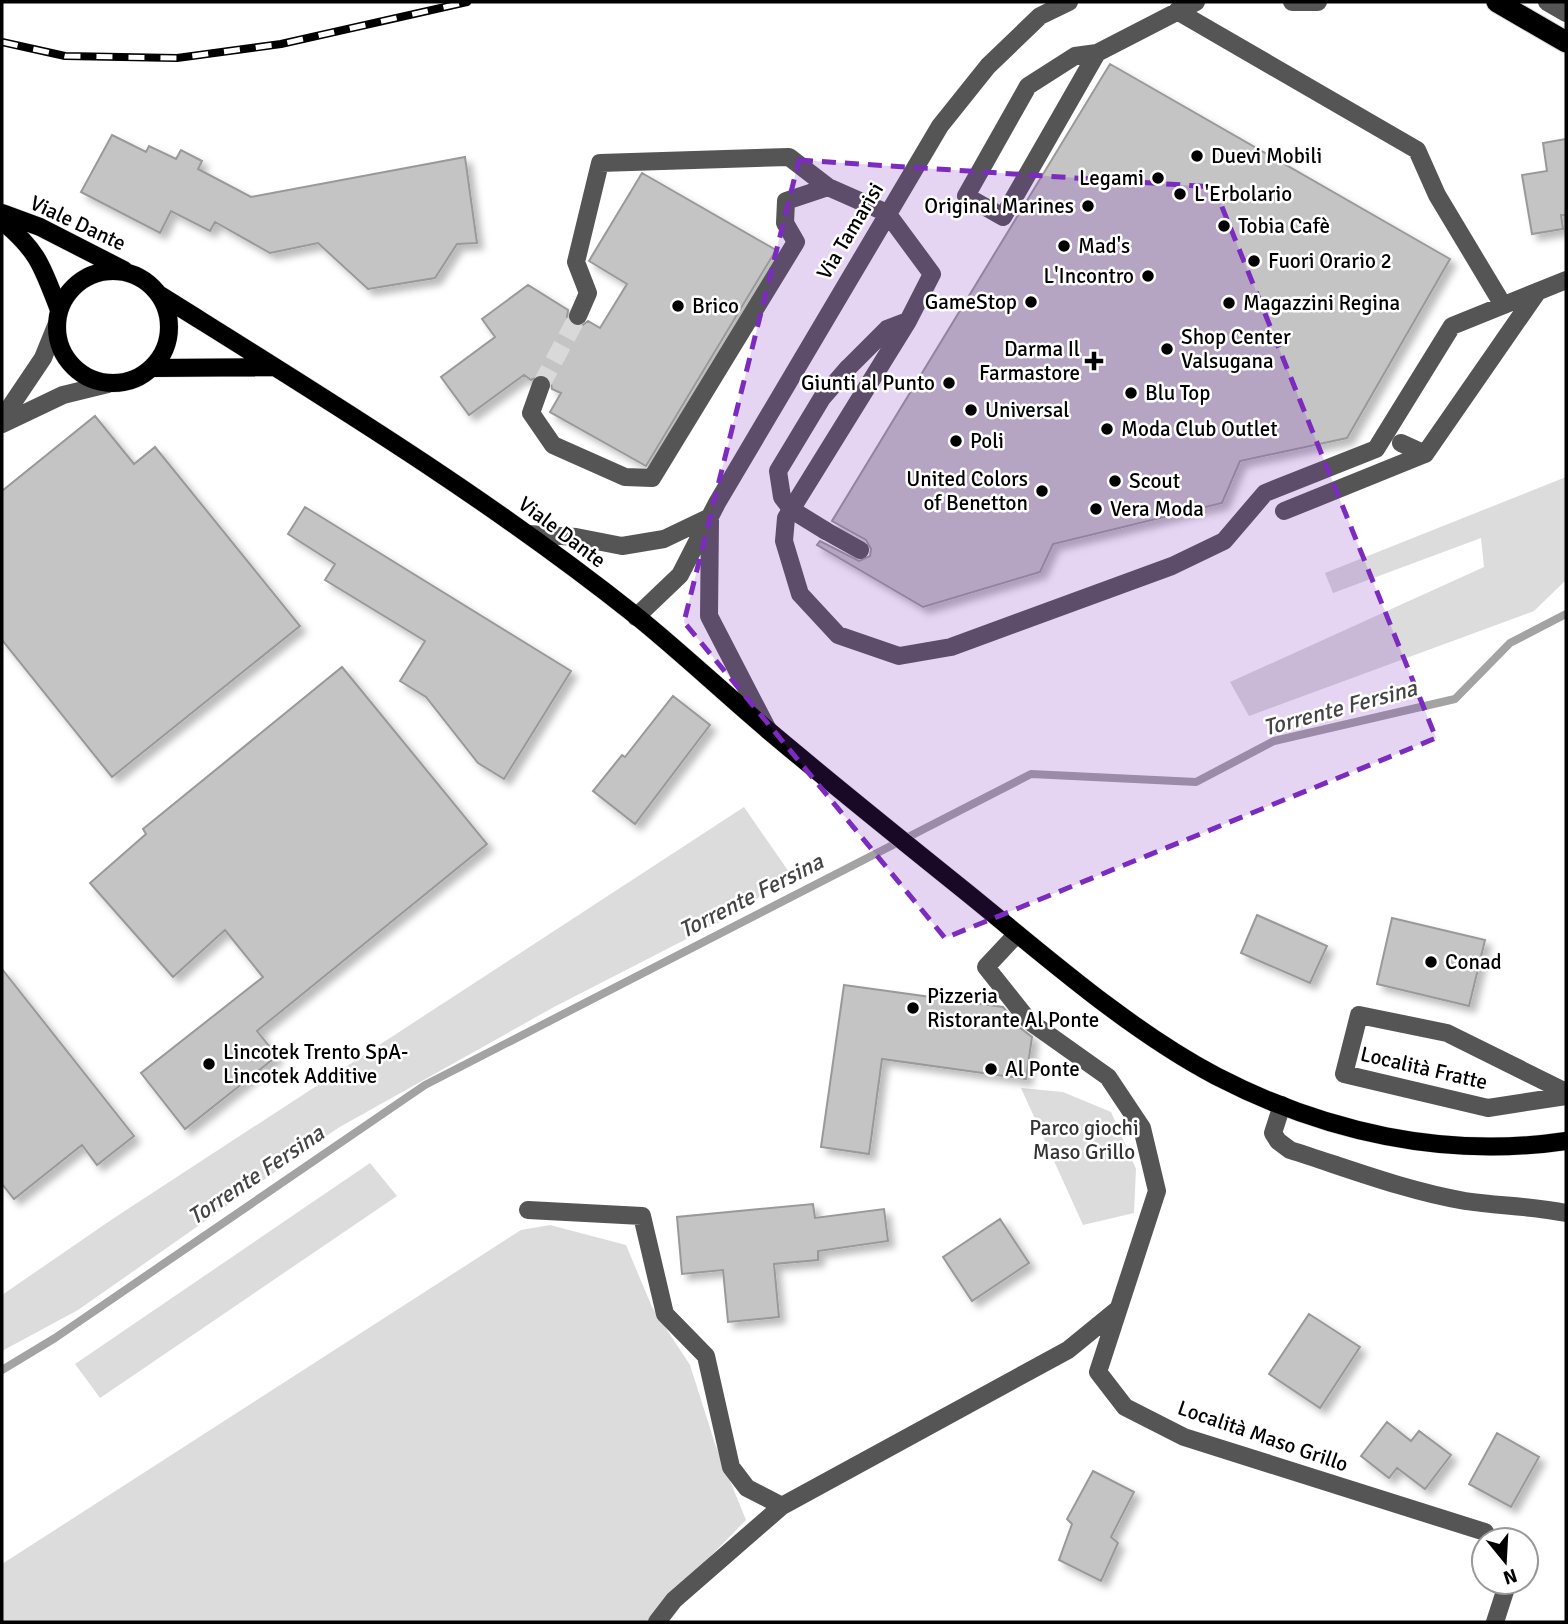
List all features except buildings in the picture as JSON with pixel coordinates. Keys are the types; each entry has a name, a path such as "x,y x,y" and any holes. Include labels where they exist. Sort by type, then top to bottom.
{"highway":[{"path":"1497,2 1566,41"}],"main road":[{"name":"Viale Dante","path":"2,213 40,227 133,275"},
{"name":"Viale Dante","path":"2,221 30,244 58,318"},
{"path":"115,271 133,275 160,295 170,325 168,341 152,368 132,380 108,384 92,380 66,359 58,343 58,318 68,294 81,281 97,273 115,271"},
{"name":"Viale Dante","path":"160,295 441,471 529,534 636,617 769,731 1017,934"},
{"path":"152,368 273,367"},
{"path":"1017,934 1136,1024 1183,1055 1216,1076 1282,1105 1370,1134 1424,1143 1492,1148 1566,1141"}],"street":[{"name":"Via Tamarisi","path":"636,617 680,575 710,517 940,126 988,66 1040,16 1069,2"},
{"path":"1097,53 1008,220 966,196 996,138 1028,86 1074,56 1097,53 1196,2"},
{"path":"1292,2 1318,2"},
{"path":"1548,2 1566,13"},
{"path":"1177,10 1417,150 1437,195 1503,305"},
{"path":"578,316 588,293 576,262 600,163 789,157 828,187 887,213 932,274 908,321 786,518 784,541 800,594 838,635 899,656 963,643 1160,570 1224,541 1265,493 1376,449 1452,326 1566,280"},
{"path":"541,385 531,413 553,445 625,477 652,478 796,242 785,223 786,201 828,187"},
{"path":"1284,511 1426,454 1538,291"},
{"path":"2,422 43,358 58,318"},
{"path":"860,550 792,510 782,497 778,471 822,398 848,368 887,329 908,321"},
{"path":"2,422 64,395 108,384"},
{"path":"1401,443 1426,454"},
{"name":"Via Tamarisi","path":"710,517 709,616 769,731"},
{"path":"529,534 576,537 622,546 664,539 710,517"},
{"name":"Località Maso Grillo","path":"1017,934 986,967 1029,1021 1108,1077 1142,1128 1157,1191 1098,1372 1125,1407 1184,1437 1470,1527"},
{"name":"Località Fratte","path":"1359,1015 1447,1033 1566,1094 1488,1108 1344,1074 1359,1015"},
{"path":"1282,1105 1273,1133 1278,1141 1290,1150 1409,1188 1466,1201 1525,1205 1566,1213"},
{"path":"528,1210 642,1216 665,1314 706,1356 731,1467 747,1488 782,1506"},
{"path":"657,1622 674,1600 782,1506 1068,1350 1117,1310"},
{"path":"1495,1622 1503,1596"}],"highlighted area":[{"path":"799,160 1214,187 1436,738 945,938 684,622"}],"green space":[{"path":"1566,477 1566,580 1534,611 1249,716 1230,682 1484,567 1481,538 1333,593 1325,573"},
{"path":"744,807 789,872 743,910 554,1007 338,1128 78,1310 2,1351 2,1295 114,1218"},
{"name":"Parco giochi Maso Grillo","path":"1021,1088 1063,1092 1111,1112 1136,1169 1134,1213 1083,1225"},
{"path":"370,1163 397,1196 100,1398 75,1364"},
{"path":"550,1225 626,1245 652,1307 690,1365 715,1444 746,1520 646,1622 2,1622 2,1564 521,1230"}],"waterway":[{"name":"Torrente Fersina","path":"2,1370 55,1338 425,1085 1031,774 1196,782 1274,741 1455,699 1510,643 1566,614"}],"tunnel":[{"path":"541,385 578,316"}],"railway":[{"path":"2,42 65,56 177,58 281,44 467,2"}],"place":[{"name":"Duevi Mobili","path":"1197,156"},
{"name":"Legami","path":"1158,178"},
{"name":"L'Erbolario","path":"1180,194"},
{"name":"Original Marines","path":"1088,206"},
{"name":"Tobia Cafè","path":"1224,226"},
{"name":"Mad's","path":"1064,246"},
{"name":"Fuori Orario 2","path":"1254,261"},
{"name":"L'Incontro","path":"1148,276"},
{"name":"GameStop","path":"1031,302"},
{"name":"Magazzini Regina","path":"1229,303"},
{"name":"Brico","path":"678,306"},
{"name":"Shop Center Valsugana","path":"1167,349"},
{"name":"Darma Il Farmastore","path":"1094,361"},
{"name":"Giunti al Punto","path":"949,383"},
{"name":"Blu Top","path":"1131,393"},
{"name":"Universal","path":"971,410"},
{"name":"Moda Club Outlet","path":"1107,429"},
{"name":"Poli","path":"956,441"},
{"name":"Scout","path":"1115,481"},
{"name":"United Colors of Benetton","path":"1042,491"},
{"name":"Vera Moda","path":"1096,509"},
{"name":"Conad","path":"1431,962"},
{"name":"Pizzeria Ristorante Al Ponte","path":"913,1008"},
{"name":"Lincotek Trento SpA- Lincotek Additive","path":"209,1064"},
{"name":"Al Ponte","path":"991,1069"}]}
